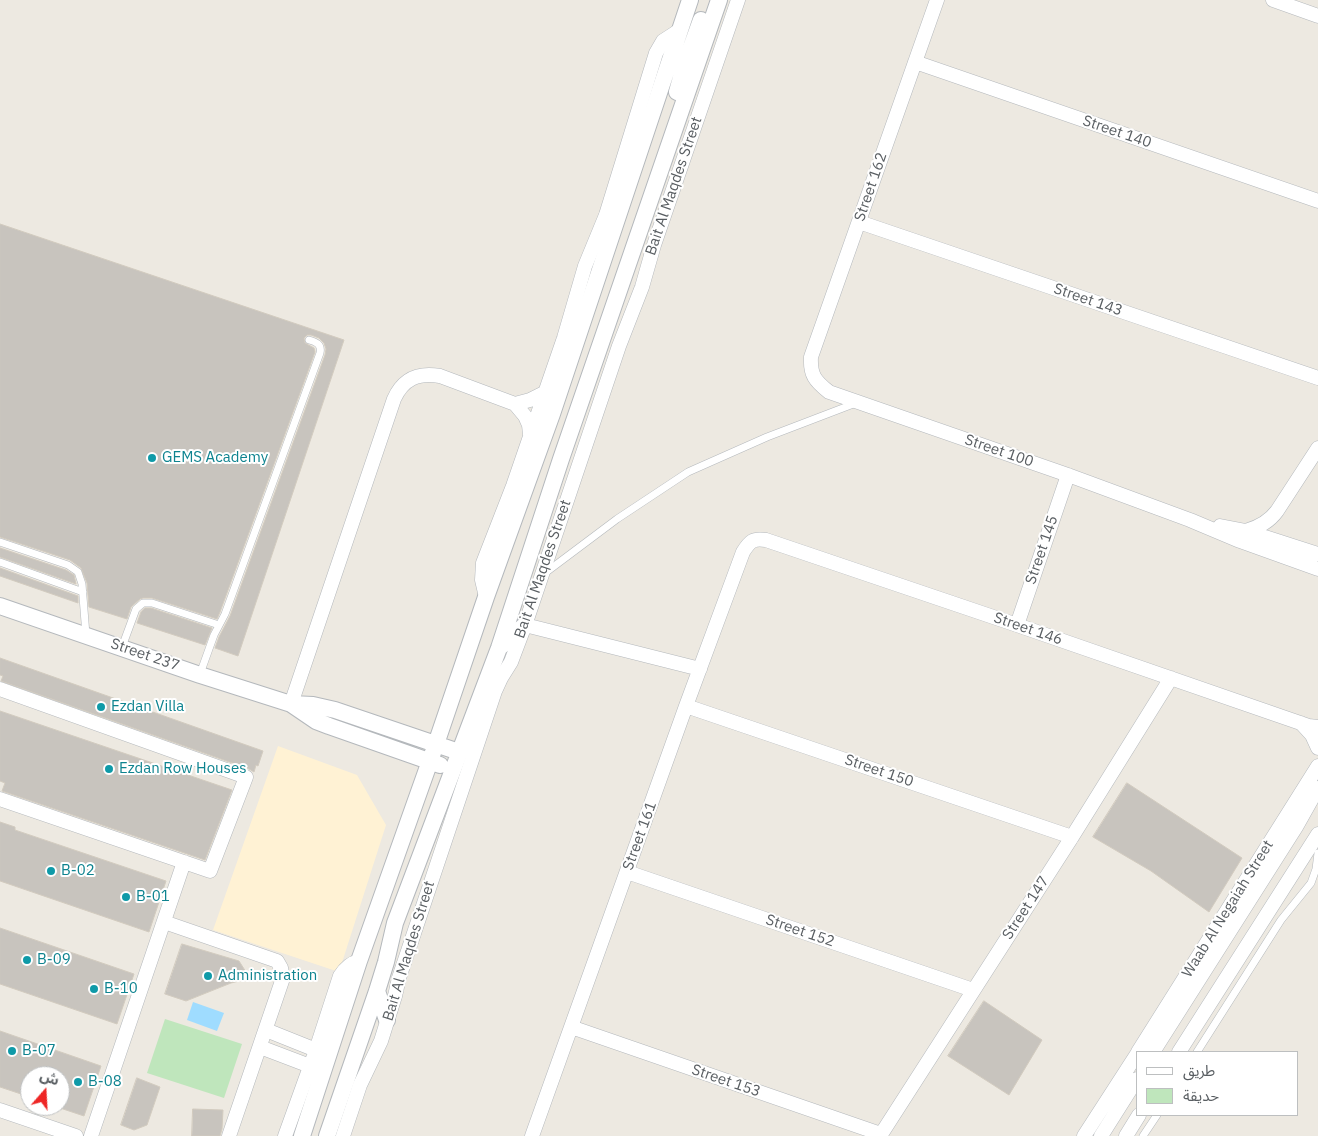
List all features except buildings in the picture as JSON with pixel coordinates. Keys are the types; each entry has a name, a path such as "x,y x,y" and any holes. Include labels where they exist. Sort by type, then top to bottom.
{"street":[{"path":"302,1136 359,961 552,414 690,0"},
{"path":"672,136 680,81 708,0"},
{"name":"Bait Al Maqdes Street","path":"327,1136 377,991 388,956 395,923 499,648 567,440 719,0"},
{"name":"Bait Al Maqdes Street","path":"343,1136 360,1085 381,1041 399,978 495,691 511,662 525,625 738,0"},
{"name":"Street 162","path":"813,375 810,366 811,357 937,0"},
{"path":"1273,0 1318,16"},
{"path":"486,597 482,580 483,563 513,486 569,323 585,266 606,215 656,53 663,41 680,30"},
{"name":"Street 140","path":"915,62 1318,201"},
{"name":"Street 143","path":"859,222 1318,378"},
{"path":"291,704 397,392 402,385 416,376 432,375 515,404 525,416 530,434"},
{"name":"Street 100","path":"813,375 829,392 1068,475 1318,569"},
{"path":"515,404 544,394"},
{"path":"1246,531 1264,524 1271,518 1318,448"},
{"name":"Street 145","path":"1017,625 1068,475"},
{"path":"1277,511 1276,527 1282,542"},
{"name":"Street 100","path":"1190,520 1246,531 1318,554"},
{"name":"Street 146","path":"755,540 766,540 1300,723 1318,727"},
{"name":"Street 161","path":"532,1136 743,552 749,543 755,540"},
{"name":"Street 237","path":"0,606 200,675 291,704 313,705 335,710 459,752"},
{"path":"499,648 525,625 700,668"},
{"name":"Street 147","path":"880,1135 1072,837 1171,678"},
{"path":"0,690 246,777 210,871 0,799"},
{"name":"Street 237","path":"291,704 302,713 323,724 453,769"},
{"name":"Street 150","path":"686,706 1072,837"},
{"path":"1300,723 1312,735 1318,748"},
{"name":"Waab Al Negaiah Street","path":"1138,1051 1318,766"},
{"name":"Waab Al Negaiah Street","path":"1154,1051 1296,827 1318,788"},
{"path":"1180,1051 1318,834"},
{"path":"91,1136 184,862"},
{"name":"Street 152","path":"627,872 973,990"},
{"path":"164,922 277,961 281,968 283,978 229,1136"},
{"path":"285,1136 342,971 350,964 359,961"},
{"path":"377,991 388,1020"},
{"name":"Street 153","path":"571,1027 880,1135"},
{"path":"266,1030 316,1050"},
{"path":"260,1047 310,1066"},
{"name":"Waab Al Negaiah Street","path":"1084,1136 1136,1055"},
{"path":"1100,1136 1136,1080"},
{"path":"0,1110 76,1136"},
{"path":"1126,1136 1138,1116"}],"lane":[{"path":"200,675 214,635 225,614 320,353 319,344 309,340"},
{"path":"542,575 617,519 688,472 768,437 859,402"},
{"path":"0,542 68,565 78,572 83,592 86,635"},
{"path":"0,562 83,592"},
{"path":"122,647 136,610 143,603 152,603 219,625"},
{"path":"1198,1051 1281,920 1311,883 1316,869 1318,853"},
{"path":"1143,1136 1156,1116"}],"shaded area":[{"path":"278,746 357,775 386,825 339,972 213,930"}],"green space":[{"path":"165,1019 242,1044 224,1098 147,1073"}],"water":[{"path":"193,1002 224,1013 217,1031 187,1020"}],"place":[{"name":"GEMS Academy","path":"152,458"},
{"name":"Ezdan Villa","path":"101,707"},
{"name":"Ezdan Row Houses","path":"109,769"},
{"name":"B-02","path":"51,871"},
{"name":"B-01","path":"126,897"},
{"name":"B-09","path":"27,960"},
{"name":"Administration","path":"208,976"},
{"name":"B-10","path":"94,989"},
{"name":"B-07","path":"12,1051"},
{"name":"B-08","path":"78,1082"}]}
